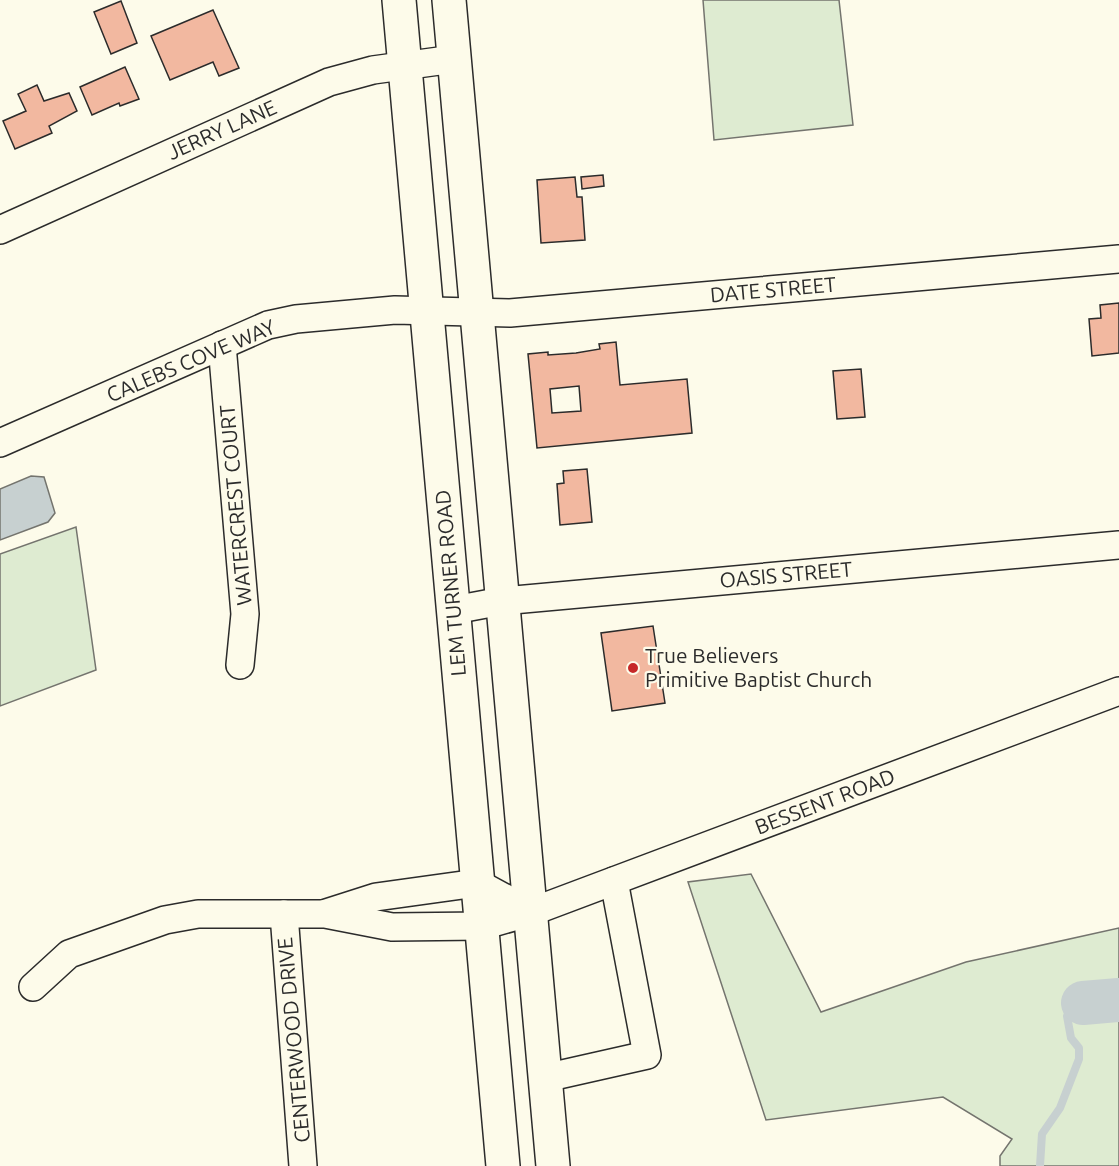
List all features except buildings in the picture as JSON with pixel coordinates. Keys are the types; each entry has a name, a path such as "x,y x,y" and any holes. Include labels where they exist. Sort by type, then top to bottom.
{"main road":[{"name":"LEM TURNER ROAD","path":"399,0 503,1166"},
{"path":"449,0 553,1166"}],"street":[{"name":"JERRY LANE","path":"0,230 328,82 373,70 454,59"},
{"name":"DATE STREET","path":"426,311 510,313 1119,259"},
{"name":"CALEBS COVE WAY","path":"0,443 268,325 296,319 395,310 426,311"},
{"name":"WATERCREST COURT","path":"222,345 246,614 240,665"},
{"name":"OASIS STREET","path":"454,610 502,601 1119,545"},
{"name":"BESSENT ROAD","path":"33,987 69,954 165,920 198,914 325,914 392,927 482,926 531,912 1119,691"},
{"path":"545,1078 647,1055 614,881"},
{"name":"BESSENT ROAD","path":"325,914 376,897 477,883"},
{"path":"477,883 531,912"},
{"name":"CENTERWOOD DRIVE","path":"284,914 303,1166"}],"green space":[{"path":"703,0 839,0 853,125 714,140"},
{"path":"76,527 96,670 0,706 0,554"},
{"path":"751,874 821,1012 966,962 1119,928 1119,1166 1000,1166 1000,1156 1012,1139 943,1097 766,1120 688,882"}],"shaded area":[{"path":"31,476 44,477 55,513 48,522 0,540 0,489"}],"waterway":[{"path":"1083,1003 1119,1000"},
{"path":"1040,1166 1042,1134 1060,1108 1079,1059 1079,1048 1071,1038 1067,1016 1072,1006 1083,1003"}],"place":[{"name":"True Believers Primitive Baptist Church","path":"633,668"}]}
